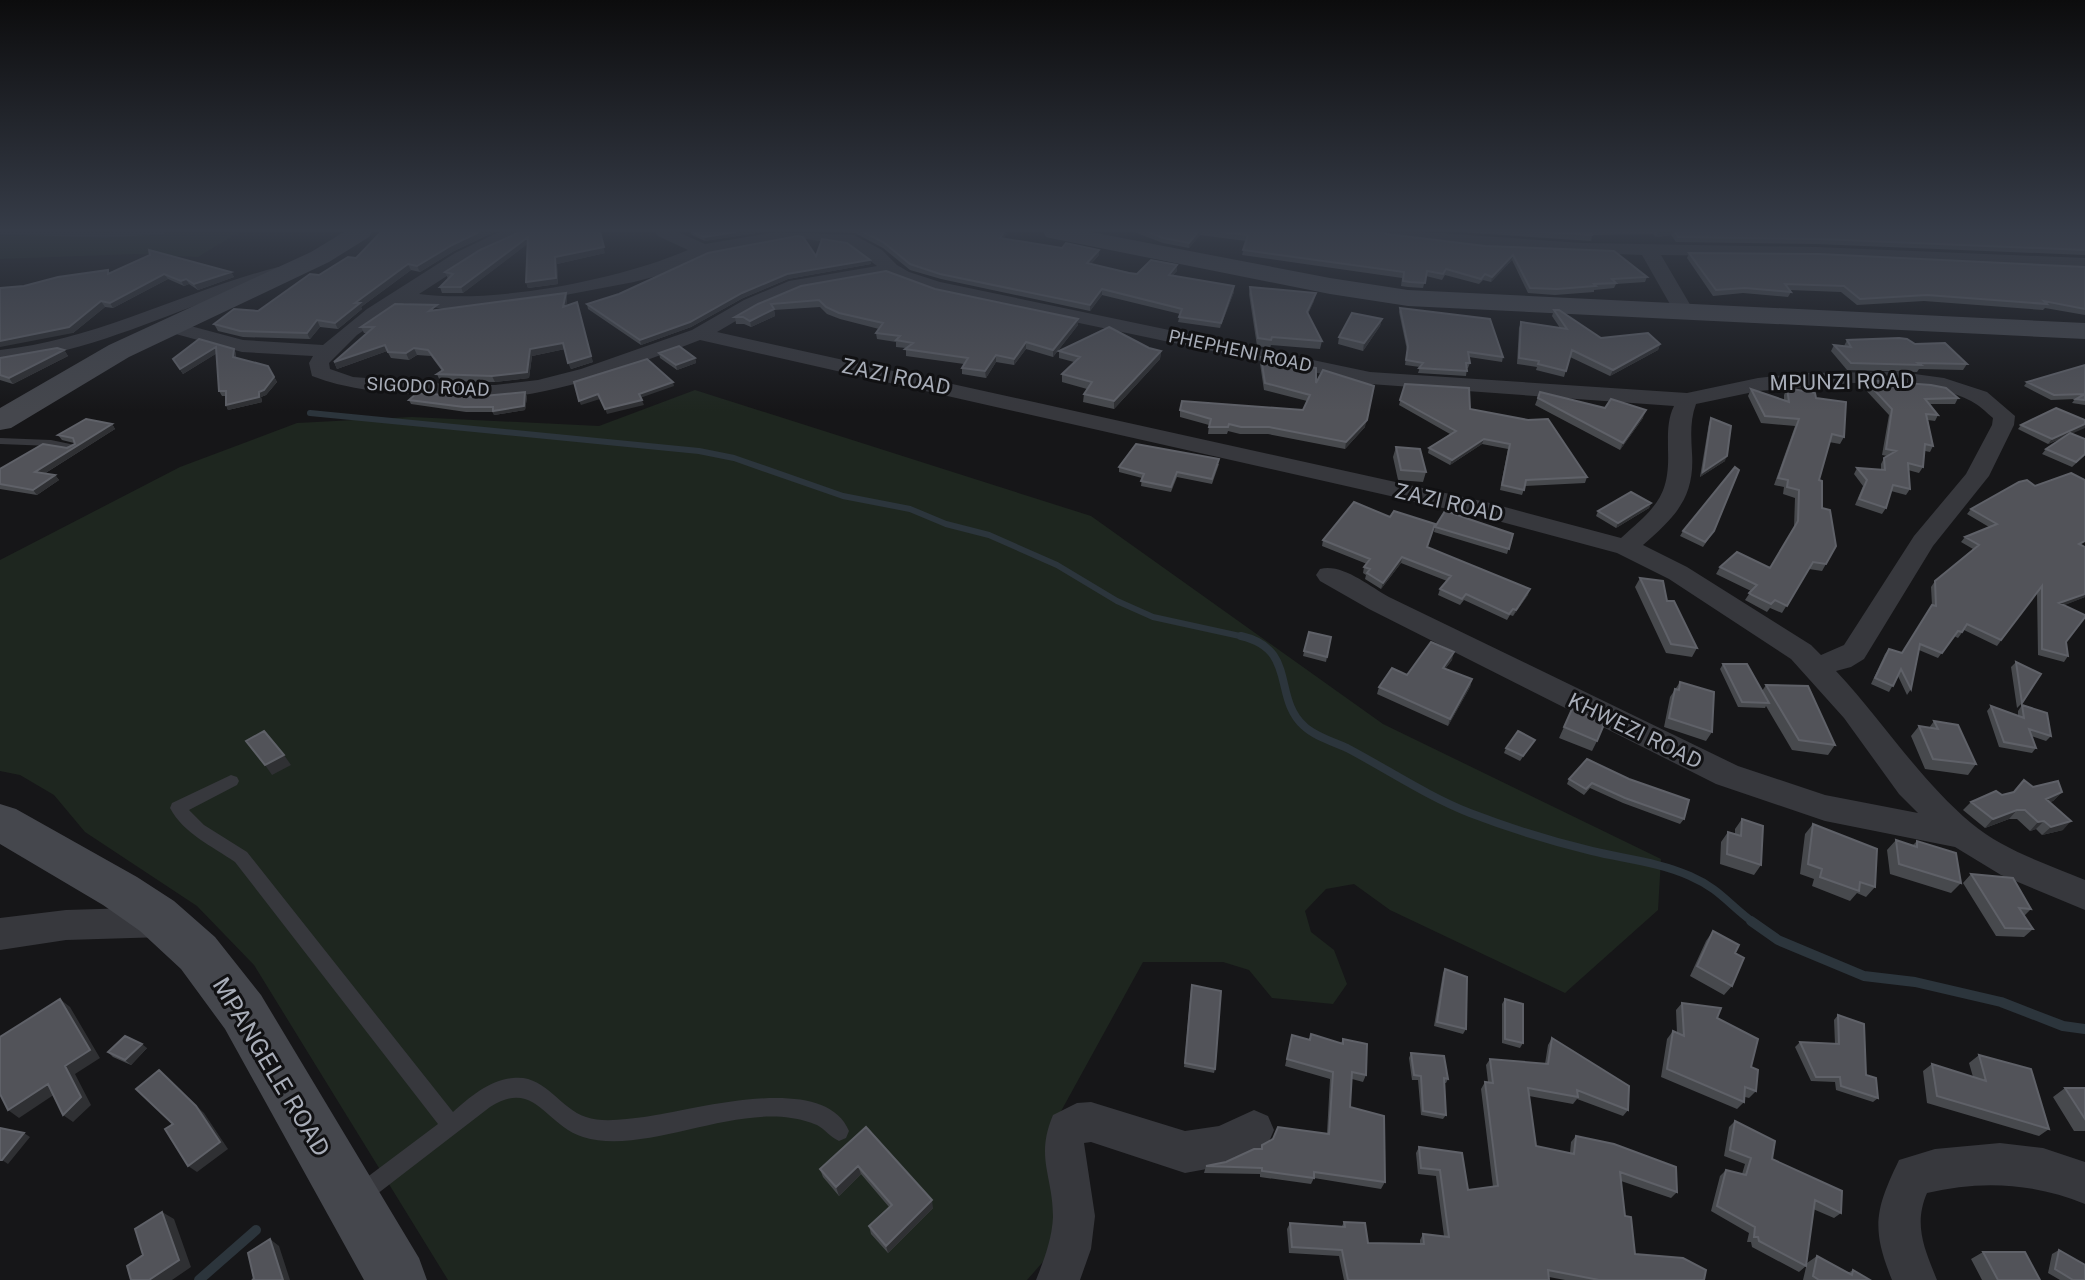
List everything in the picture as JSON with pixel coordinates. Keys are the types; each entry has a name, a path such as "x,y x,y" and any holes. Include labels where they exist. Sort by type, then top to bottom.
{"main road":[{"path":"0,421 119,351 244,292"},
{"path":"1365,292 1470,303 2085,331"},
{"name":"MPANGELE ROAD","path":"0,822 121,891 164,922 198,953 243,1012 397,1280"}],"street":[{"path":"0,356 51,348 85,338 217,292"},
{"path":"168,326 227,343 327,351 352,329 410,292"},
{"name":"PHEPHENI ROAD","path":"402,297 445,303 518,298 551,292"},
{"name":"SIGODO ROAD","path":"327,351 318,368 324,376 335,379 460,392 495,392 538,386 588,374 699,334 751,304 780,292"},
{"name":"PHEPHENI ROAD","path":"959,292 1370,378 1687,400"},
{"path":"1673,292 1685,313"},
{"name":"ZAZI ROAD","path":"699,334 1486,510 1626,547 1678,573 1801,652 1855,710 1910,785 1961,834 2013,865 2085,895"},
{"name":"MPUNZI ROAD","path":"1687,400 1768,382 1862,377 1908,378 1938,383 1972,394 1994,405 2004,416 2000,435 1977,476 1900,576 1860,645 1841,660 1816,667"},
{"path":"1626,547 1668,507 1675,495 1679,483 1680,418 1687,400"},
{"name":"KHWEZI ROAD","path":"1329,575 1391,610 1727,775 1825,808 1961,834"},
{"path":"0,934 66,925 164,922"},
{"path":"1058,1280 1064,1266 1074,1216 1063,1142 1066,1129 1077,1123 1091,1122 1185,1152 1223,1146 1254,1130"},
{"path":"1915,1280 1902,1253 1897,1222 1901,1201 1914,1175 1980,1162 2023,1166 2071,1176 2085,1183"}],"lane":[{"path":"0,442 45,443 71,447"},
{"path":"231,781 178,808 189,825 220,841 241,857 452,1126"},
{"path":"352,1201 493,1093 519,1087 534,1091 569,1119 590,1129 627,1129 709,1113 786,1107 820,1115 839,1131"}],"shaded area":[{"path":"695,390 1091,516 1383,724 1661,859 1658,910 1565,993 1390,910 1354,884 1326,889 1305,911 1311,932 1334,950 1347,984 1333,1004 1272,998 1249,970 1223,962 1143,962 1054,1124 1064,1213 1049,1255 1027,1280 448,1280 254,965 197,906 85,832 54,795 20,775 0,771 0,560 180,467 297,423 412,417 599,426"}],"building":[{"path":"0,292 131,292 110,303 101,301 69,327 0,341"},
{"path":"285,292 370,292 335,323 317,320 307,333 240,331 214,324 234,309 258,311"},
{"path":"624,292 745,292 690,322 640,340 587,304"},
{"path":"787,292 948,292 1078,319 1053,350 1026,342 1014,359 996,355 985,371 962,368 968,358 905,349 913,343 896,340 900,336 876,333 883,323 839,313 819,300 771,304 774,309 750,321 735,317"},
{"path":"1026,292 1100,292 1090,305"},
{"path":"1113,292 1232,292 1221,323 1179,317 1182,309"},
{"path":"1251,292 1316,293 1307,312 1322,341 1258,338"},
{"path":"1851,292 2085,292 2085,309 2044,301 2047,304 1927,295 1860,299"},
{"path":"566,293 563,307 577,302 591,356 568,363 563,343 530,349 527,372 492,376 437,374 443,370 428,350 414,348 406,353 388,352 385,345 334,362 374,327 361,327 395,304 437,305 429,311"},
{"path":"1400,308 1490,319 1503,357 1468,352 1470,363 1466,363 1467,371 1419,368 1423,363 1406,360 1408,346"},
{"path":"1554,310 1559,310 1601,338 1648,333 1660,344 1613,370 1572,350 1566,371 1538,364 1539,361 1519,358 1521,322 1567,329"},
{"path":"1352,313 1382,319 1364,343 1339,337"},
{"path":"1109,327 1149,348 1161,351 1114,401 1084,394 1092,382 1062,374 1080,357 1059,351"},
{"path":"1899,338 1915,344 1945,343 1967,364 1851,363 1834,345 1851,347 1847,340"},
{"path":"199,339 234,349 233,357 268,366 274,377 264,390 259,392 259,397 226,405 226,391 219,391 216,347 180,369 173,359"},
{"path":"679,346 695,358 676,365 659,353"},
{"path":"57,348 64,350 9,378 0,375 0,358"},
{"path":"1261,357 1316,368 1316,383 1323,370 1374,386 1367,420 1346,442 1269,427 1229,424 1228,427 1209,427 1211,419 1180,410 1182,401 1303,410 1310,395 1265,383"},
{"path":"647,359 673,382 639,394 642,400 605,409 598,394 579,401 574,382"},
{"path":"2085,365 2085,394 2054,395 2027,382"},
{"path":"1865,380 1931,385 1946,388 1958,398 1925,399 1938,415 1926,414 1933,446 1925,444 1923,467 1908,463 1910,489 1893,485 1886,508 1859,499 1867,480 1857,468 1885,470 1884,458 1896,451 1886,449 1892,409"},
{"path":"1405,384 1469,388 1470,409 1528,420 1548,419 1587,477 1526,480 1524,490 1502,485 1510,444 1484,439 1452,460 1429,448 1456,431 1400,400"},
{"path":"1787,388 1815,393 1816,398 1846,402 1844,437 1832,434 1819,480 1822,481 1822,508 1830,510 1836,546 1826,564 1813,562 1787,606 1775,600 1771,604 1752,595 1749,593 1757,585 1720,567 1737,552 1770,568 1798,521 1799,490 1787,487 1788,480 1778,478 1799,419 1765,416 1751,389 1789,402"},
{"path":"525,392 524,406 493,411 493,407 464,407 409,400 417,393 473,397"},
{"path":"1540,392 1605,408 1611,399 1646,410 1623,443 1538,398"},
{"path":"2056,408 2085,420 2085,424 2052,439 2021,425"},
{"path":"1711,418 1731,426 1727,456 1703,472"},
{"path":"86,419 112,424 35,472 55,475 33,490 0,484 0,469 43,444 67,448 75,444 73,438 58,435"},
{"path":"2070,433 2085,439 2085,454 2076,462 2046,449"},
{"path":"1136,444 1219,459 1212,479 1177,472 1171,487 1141,481 1144,474 1119,467"},
{"path":"1396,447 1420,449 1426,472 1401,470"},
{"path":"1735,467 1739,470 1714,531 1705,542 1683,531"},
{"path":"2071,473 2085,480 2085,541 2079,544 2085,547 2085,594 2059,603 2085,617 2066,642 2068,656 2042,649 2042,586 2001,640 1967,624 1962,632 1958,631 1942,653 1920,644 1911,689 1901,669 1893,686 1875,678 1889,649 1902,653 1932,605 1936,606 1935,581 1979,545 1965,537 1997,524 1971,509 2019,482 2027,480 2035,486"},
{"path":"1631,492 1651,503 1618,523 1598,511"},
{"path":"1354,502 1390,517 1394,511 1435,524 1427,547 1530,589 1516,610 1513,609 1509,614 1466,594 1462,599 1440,589 1451,576 1402,557 1383,583 1367,573 1370,569 1364,567 1370,559 1323,540"},
{"path":"1445,511 1513,534 1509,549 1435,527"},
{"path":"1640,578 1663,581 1667,601 1674,601 1697,648 1671,644"},
{"path":"1309,632 1331,637 1327,657 1304,651"},
{"path":"1431,642 1454,652 1443,668 1472,679 1450,719 1379,687 1392,668 1407,675"},
{"path":"2016,662 2041,674 2022,703"},
{"path":"1723,664 1747,664 1769,703 1742,702"},
{"path":"1680,682 1714,692 1712,732 1669,718 1675,689 1679,690"},
{"path":"1766,685 1808,686 1835,745 1799,740"},
{"path":"2022,705 2047,713 2051,736 2029,729 2036,748 2004,742 1991,706 2024,718"},
{"path":"1572,709 1605,722 1597,741 1564,727"},
{"path":"1934,721 1958,725 1976,764 1933,759 1919,726 1938,729"},
{"path":"264,731 284,755 265,765 246,741"},
{"path":"1518,731 1535,740 1523,756 1506,748"},
{"path":"1587,759 1629,779 1689,800 1684,819 1592,783 1586,789 1569,779"},
{"path":"2024,780 2033,787 2058,781 2062,792 2046,799 2071,821 2051,827 2044,821 2038,822 2025,810 2017,810 1993,819 1971,802 1996,791 2002,795 2014,792"},
{"path":"1742,819 1763,826 1761,865 1727,854 1728,832 1741,836"},
{"path":"1813,824 1877,849 1875,887 1860,882 1859,891 1820,877 1822,869 1808,864"},
{"path":"1896,840 1917,847 1917,841 1956,853 1961,883 1899,864"},
{"path":"1971,874 2013,878 2031,909 2019,908 2033,929 2005,928"},
{"path":"1713,931 1739,945 1735,953 1744,958 1732,986 1697,966"},
{"path":"1445,969 1467,977 1466,1029 1437,1022"},
{"path":"1192,985 1221,991 1215,1069 1185,1063"},
{"path":"60,999 90,1050 65,1066 81,1097 63,1115 48,1084 8,1110 0,1094 0,1037"},
{"path":"1505,999 1523,1004 1523,1043 1505,1039"},
{"path":"1682,1003 1721,1008 1717,1018 1758,1039 1751,1067 1758,1070 1756,1091 1745,1087 1744,1102 1667,1069 1673,1031 1684,1036"},
{"path":"1838,1015 1864,1024 1866,1075 1876,1078 1878,1098 1841,1086 1840,1077 1816,1077 1800,1042 1839,1044"},
{"path":"1311,1034 1343,1044 1343,1039 1367,1044 1366,1075 1352,1072 1350,1107 1384,1116 1385,1182 1314,1172 1314,1178 1262,1171 1262,1168 1206,1166 1226,1162 1254,1149 1262,1149 1262,1145 1273,1139 1278,1127 1329,1134 1333,1072 1287,1059 1292,1035 1310,1040"},
{"path":"125,1036 142,1044 125,1060 108,1052"},
{"path":"1552,1038 1629,1086 1628,1110 1577,1090 1578,1097 1528,1088 1536,1146 1574,1154 1576,1136 1614,1144 1676,1167 1677,1192 1620,1172 1625,1216 1631,1217 1635,1254 1683,1258 1706,1270 1704,1280 1599,1280 1548,1270 1549,1280 1348,1280 1342,1250 1292,1247 1290,1223 1345,1227 1344,1222 1365,1223 1368,1243 1424,1244 1423,1234 1449,1237 1440,1170 1421,1168 1419,1147 1462,1153 1468,1190 1498,1186 1485,1082 1493,1083 1490,1059 1548,1064"},
{"path":"1411,1053 1444,1056 1448,1079 1444,1078 1446,1115 1423,1111 1421,1076 1414,1075"},
{"path":"1979,1055 2031,1069 2049,1129 1937,1096 1932,1064 1986,1081"},
{"path":"159,1070 196,1106 220,1142 188,1166 165,1129 173,1124 136,1089"},
{"path":"2065,1088 2085,1088 2085,1119"},
{"path":"1735,1121 1775,1141 1772,1159 1842,1191 1841,1213 1815,1200 1806,1266 1759,1241 1758,1237 1754,1237 1755,1227 1717,1206 1726,1170 1746,1175 1751,1158 1730,1150"},
{"path":"866,1127 932,1200 886,1246 869,1226 892,1205 858,1166 836,1187 820,1169"},
{"path":"0,1128 24,1133 2,1160 0,1160"},
{"path":"162,1212 179,1260 149,1280 131,1280 127,1266 143,1255 135,1229"},
{"path":"270,1239 283,1280 252,1280 254,1279 248,1253"},
{"path":"2059,1250 2085,1265 2085,1280 2073,1280 2055,1269"},
{"path":"1983,1252 2025,1252 2040,1280 1998,1280"},
{"path":"1817,1256 1852,1275 1853,1270 1870,1280 1819,1280 1813,1276"}],"waterway":[{"path":"310,413 699,451 734,458 843,496 910,509 946,524 989,535 1057,565 1117,601 1153,617 1243,637"},
{"path":"1243,637 1249,638"},
{"path":"1243,637 1259,642 1270,651 1278,663 1294,714 1313,733 1470,813 1546,839 1654,864 1690,876 1717,892 1754,923"},
{"path":"1751,921 1778,940 1864,976 1915,982 2001,1002 2063,1026 2085,1029"},
{"path":"199,1280 256,1230"}]}
